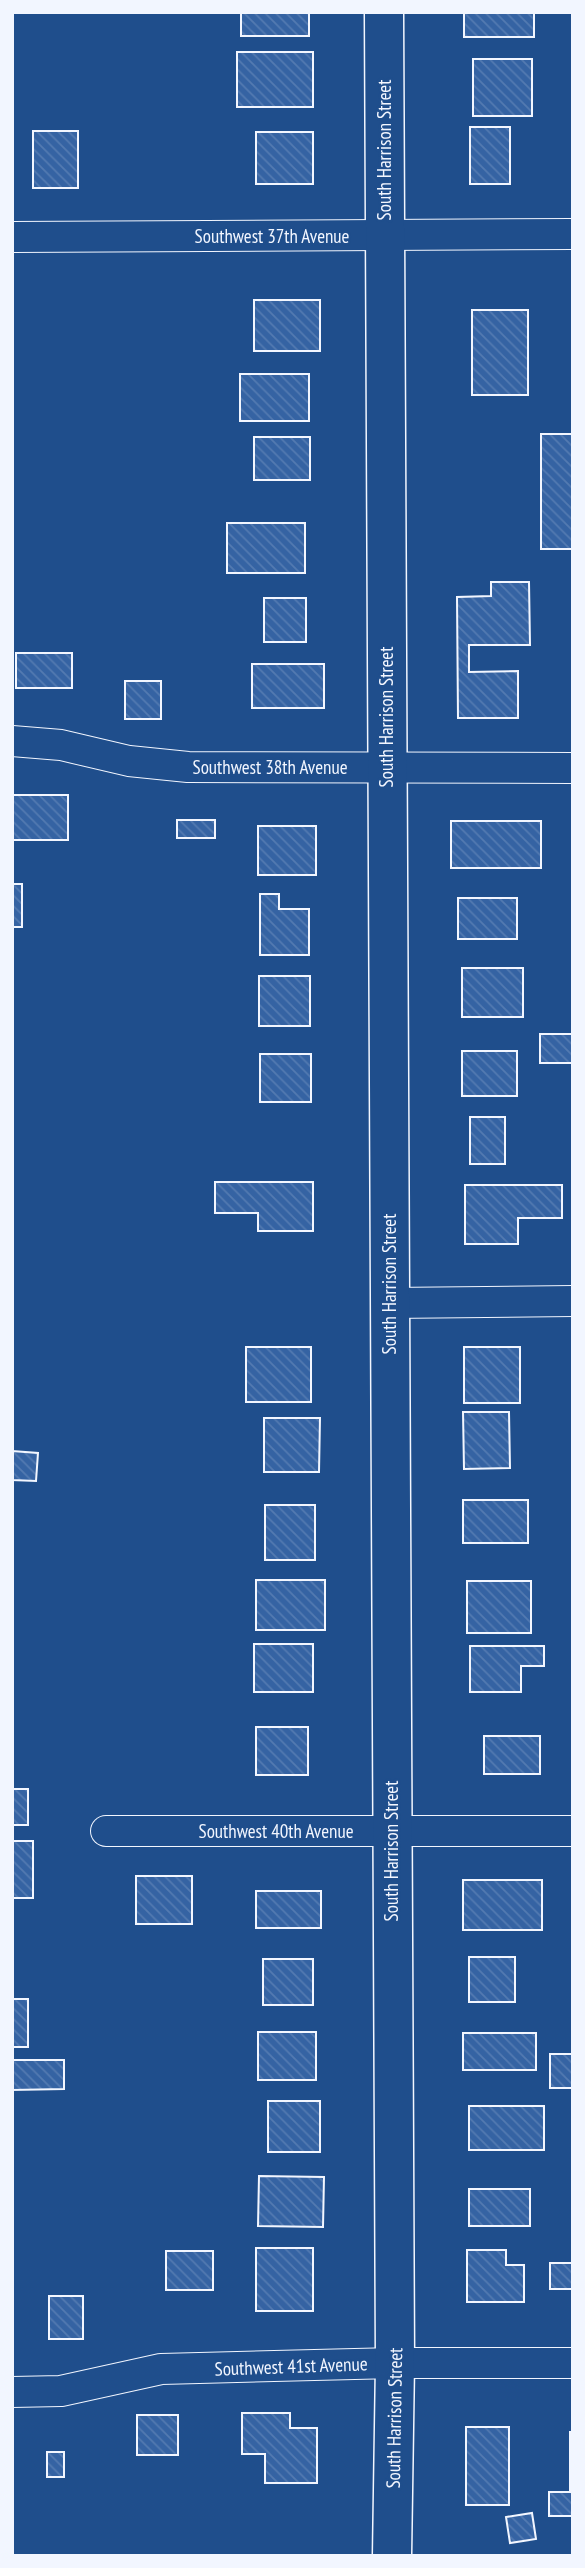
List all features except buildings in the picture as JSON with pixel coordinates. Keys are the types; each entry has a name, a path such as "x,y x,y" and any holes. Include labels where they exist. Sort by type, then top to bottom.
{"street":[{"name":"South Harrison Street","path":"384,12 395,2363 392,2556"},
{"name":"Southwest 37th Avenue","path":"12,237 573,233"},
{"name":"Southwest 38th Avenue","path":"12,741 61,745 129,761 163,765 573,768"},
{"path":"389,1303 573,1301"},
{"name":"Southwest 40th Avenue","path":"106,1830 573,1831"},
{"name":"Southwest 41st Avenue","path":"12,2392 61,2391 161,2369 395,2363 573,2363"}]}
